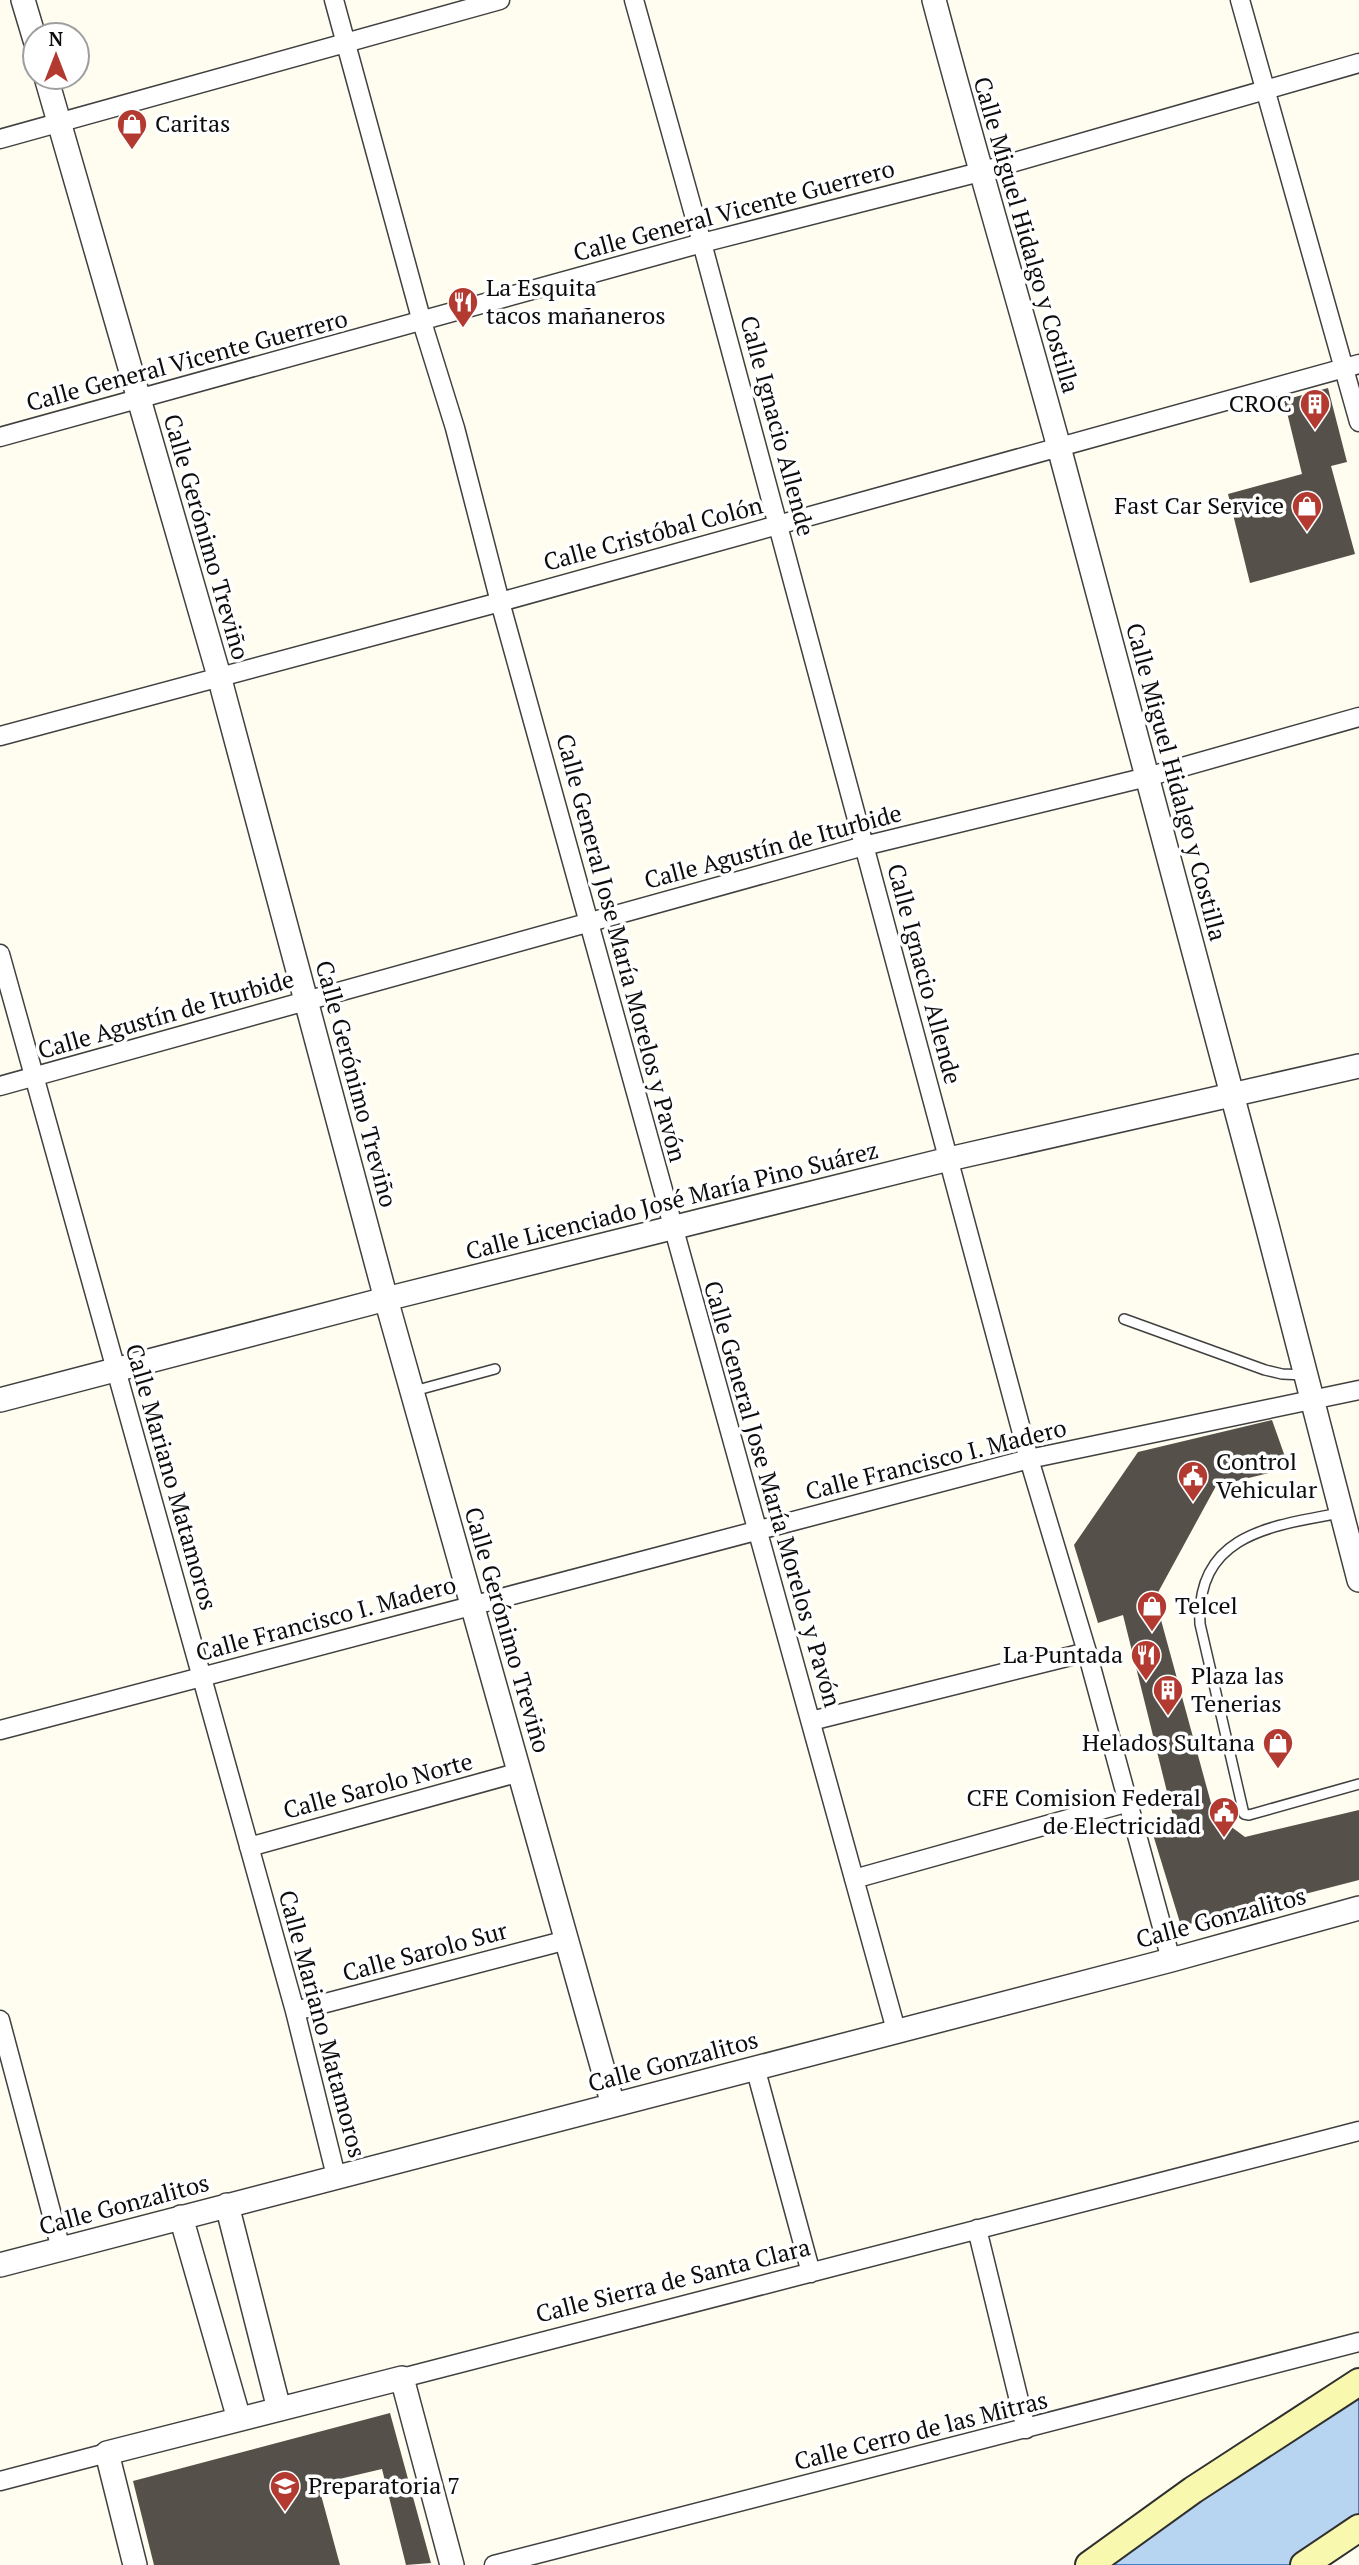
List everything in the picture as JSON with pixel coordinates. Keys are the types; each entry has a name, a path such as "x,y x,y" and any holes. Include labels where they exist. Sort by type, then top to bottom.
{"main road":[{"path":"1089,2565 1193,2490 1359,2382"},
{"path":"1304,2565 1359,2528"}],"street":[{"path":"23,0 29,21"},
{"name":"Calle General Jose María Morelos y Pavón","path":"334,0 422,322 455,428 500,602 672,1227 896,2030"},
{"path":"0,139 500,0"},
{"name":"Calle Ignacio Allende","path":"634,0 702,243 1029,1459 1087,1652 1171,1959"},
{"name":"Calle Miguel Hidalgo y Costilla","path":"934,0 1059,449 1233,1094 1359,1580"},
{"path":"1240,0 1352,366 1359,422"},
{"name":"Calle General Vicente Guerrero","path":"0,437 702,243 980,172 1359,63"},
{"name":"Calle Gerónimo Treviño","path":"50,91 219,676 386,1298 613,2105"},
{"name":"Calle Cristóbal Colón","path":"0,736 500,602 1352,366"},
{"name":"Calle Agustín de Iturbide","path":"0,1086 864,846 1147,776 1359,717"},
{"name":"Calle Mariano Matamoros","path":"0,954 295,2011 336,2176"},
{"name":"Calle Licenciado José María Pino Suárez","path":"0,1400 386,1298 948,1159 1359,1066"},
{"name":"Calle Francisco I. Madero","path":"0,1730 1029,1459 1359,1390"},
{"path":"811,1721 1087,1652"},
{"name":"Calle Sarolo Norte","path":"249,1847 520,1772"},
{"path":"854,1879 1129,1802"},
{"name":"Calle Gonzalitos","path":"0,2265 1359,1908"},
{"name":"Calle Sarolo Sur","path":"295,2011 567,1940"},
{"path":"0,2020 61,2249"},
{"path":"755,2067 811,2273"},
{"name":"Calle Sierra de Santa Clara","path":"0,2481 1359,2131"},
{"path":"227,2205 279,2409"},
{"path":"181,2217 239,2419"},
{"path":"977,2229 1026,2429"},
{"name":"Calle Cerro de las Mitras","path":"494,2565 1359,2342"},
{"path":"402,2378 452,2565"},
{"path":"107,2453 135,2565"}],"lane":[{"path":"1124,1319 1273,1373 1307,1375"},
{"path":"412,1392 495,1369"},
{"path":"1342,1512 1284,1524 1254,1533 1236,1542 1215,1565 1206,1582 1200,1602 1200,1625 1244,1814 1249,1815 1359,1784"}],"water":[{"path":"1359,2382 1359,2528 1304,2565 1089,2565"}],"building":[{"path":"1328,388 1347,462 1331,466 1355,554 1250,583 1228,494 1302,474 1284,400"},
{"name":"Plaza las Tenerias","path":"1272,1420 1289,1468 1216,1486 1155,1598 1214,1814 1245,1837 1359,1810 1359,1880 1181,1926 1151,1828 1175,1824 1123,1615 1098,1623 1074,1545 1138,1452"},
{"name":"Preparatoria 7","path":"390,2413 431,2563 406,2565 382,2469 318,2484 340,2565 154,2565 133,2481"}],"place":[{"name":"Caritas","path":"132,151"},
{"name":"La Esquita tacos mañaneros","path":"463,329"},
{"name":"CROC","path":"1315,431"},
{"name":"Fast Car Service","path":"1307,533"},
{"name":"Control Vehicular","path":"1193,1503"},
{"name":"Telcel","path":"1152,1633"},
{"name":"La Puntada","path":"1146,1682"},
{"name":"Plaza las Tenerias","path":"1168,1717"},
{"name":"Helados Sultana","path":"1278,1770"},
{"name":"CFE Comision Federal de Electricidad","path":"1224,1839"},
{"name":"Preparatoria 7","path":"285,2513"}]}
